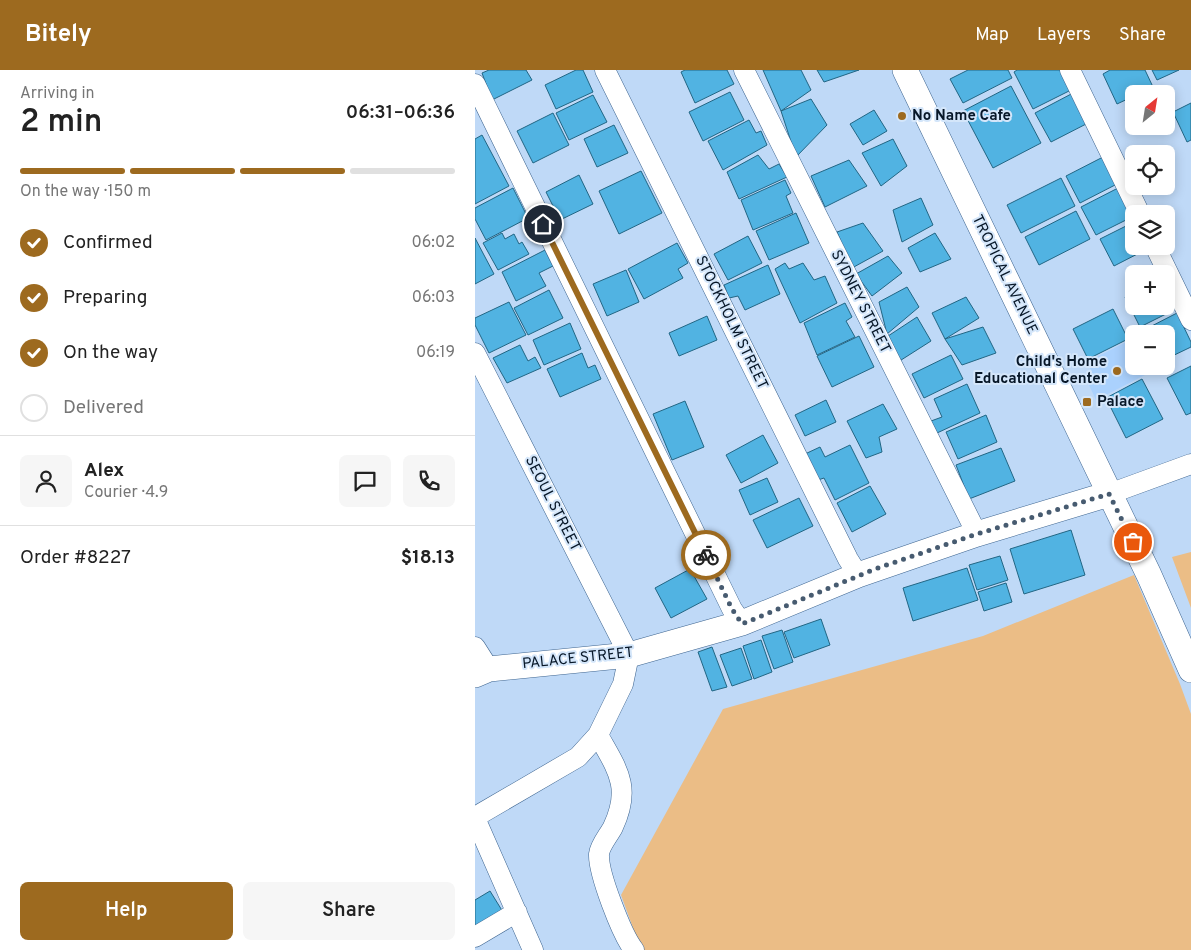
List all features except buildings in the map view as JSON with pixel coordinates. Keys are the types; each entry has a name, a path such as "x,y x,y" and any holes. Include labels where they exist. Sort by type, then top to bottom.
{"street":[{"name":"STOCKHOLM STREET","path":"605,70 839,542 858,575"},
{"name":"SYDNEY STREET","path":"744,70 977,534"},
{"name":"TROPICAL AVENUE","path":"905,70 1149,575 1191,670"},
{"path":"1070,70 1136,205"},
{"path":"475,84 732,609 742,624"},
{"path":"1159,255 1191,320"},
{"name":"SEOUL STREET","path":"475,353 629,655"},
{"name":"PALACE STREET","path":"482,672 629,655 742,624 858,575 977,534 1109,494 1191,464"},
{"path":"475,647 482,672"},
{"path":"533,950 475,817 578,756 598,735 623,684 629,655"},
{"path":"598,735 619,773 623,790 620,809 599,852 600,860 617,918 634,950"},
{"path":"475,937 517,912"}],"shaded area":[{"name":"Child's Home Educational Center","path":"1125,343 1125,375 1145,375 1096,400 1088,383 1095,379 1087,362"},
{"path":"1191,552 1191,608 1172,557"},
{"path":"1134,575 1191,714 1191,950 641,950 621,895 723,709 983,636"}],"way so far":[{"path":"706,555 732,609 742,624 858,575 977,534 1109,494 1133,542"}],"place":[{"name":"No Name Cafe","path":"902,116"},
{"name":"Child's Home Educational Center","path":"1117,371"},
{"name":"Palace","path":"1087,402"}],"route":[{"path":"543,224 706,555"}]}
